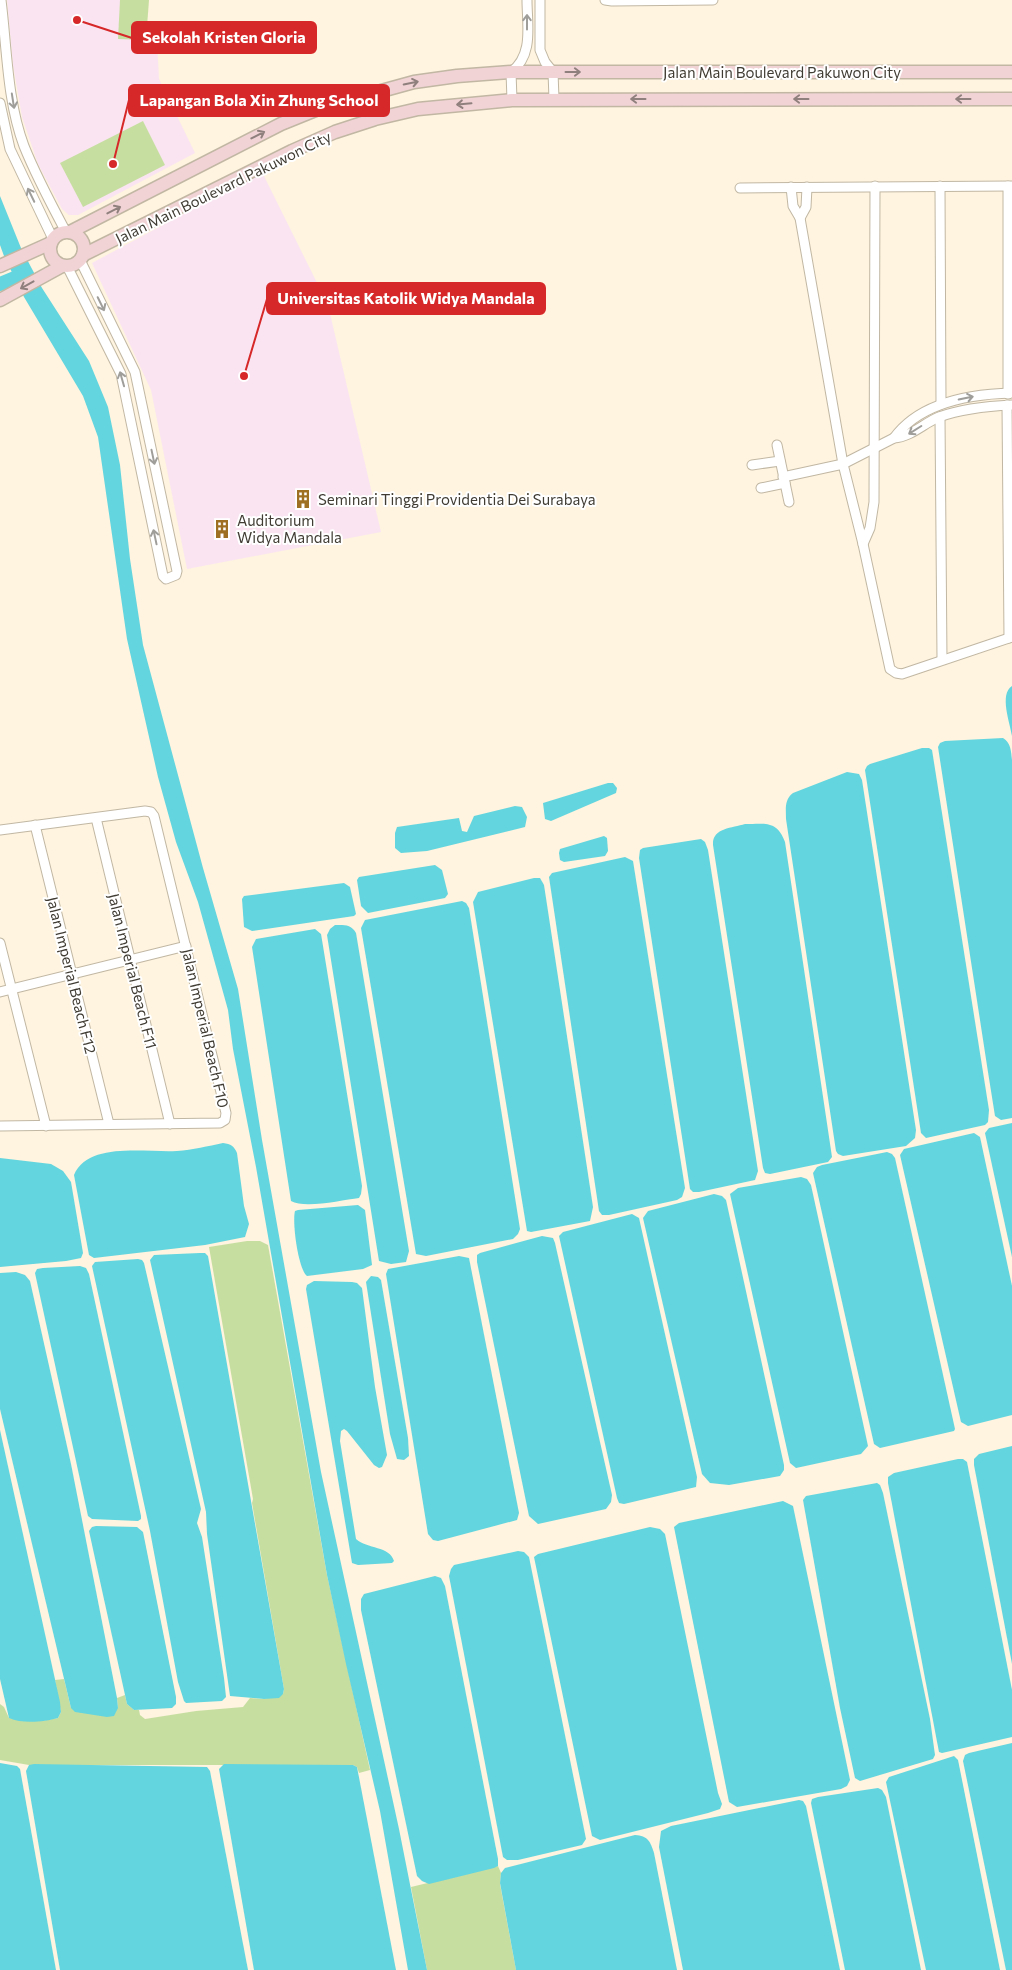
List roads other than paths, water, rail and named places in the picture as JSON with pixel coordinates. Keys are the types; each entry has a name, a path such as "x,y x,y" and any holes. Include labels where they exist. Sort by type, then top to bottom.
{"street":[{"path":"2,0 5,78 24,145 42,186 68,232"},
{"path":"512,100 511,72 521,63 527,50 527,0"},
{"path":"540,0 540,50 545,62 553,72 554,100"},
{"path":"605,0 713,0"},
{"path":"527,50 540,50"},
{"name":"Jalan Main Boulevard Pakuwon City","path":"68,232 281,124 323,107 414,82 457,76 511,72 1012,72"},
{"name":"Jalan Main Boulevard Pakuwon City","path":"81,258 292,150 335,132 375,119 418,109 512,100 1012,99"},
{"path":"0,103 10,149 52,241 52,257 65,266 121,374 163,576 166,579 176,575 177,571 135,372 81,258 83,243 78,236 68,232 59,234 52,241 0,266"},
{"path":"863,544 868,534 873,513 875,448 875,186"},
{"path":"940,186 941,404"},
{"path":"740,188 1010,186 1010,394 971,397 941,404 911,421 894,438"},
{"path":"760,488 843,464 894,438 904,437 940,417 971,409 1009,405 1011,638 902,674 890,670 863,544 843,464 800,218 793,206 791,187"},
{"path":"800,218 806,207 807,187"},
{"path":"3,298 49,273 74,264 81,258"},
{"path":"940,417 942,660"},
{"path":"134,432 147,429"},
{"path":"777,445 789,502"},
{"path":"752,465 780,461"},
{"name":"Jalan Imperial Beach F10","path":"0,1126 220,1124 226,1117 156,819 152,812 145,811 96,818"},
{"path":"0,830 96,818"},
{"name":"Jalan Imperial Beach F11","path":"96,818 170,1124"},
{"name":"Jalan Imperial Beach F12","path":"35,825 109,1124"},
{"path":"0,943 46,1126"},
{"path":"0,992 186,946"}],"water":[{"path":"0,196 21,248 42,288 89,361 108,407 120,465 130,559 143,645 203,868 238,989 262,1140 321,1472 399,1829 427,1970 408,1970 380,1811 327,1575 256,1167 233,1049 228,1010 198,902 176,842 158,777 127,639 98,437 83,396 24,297 4,256 0,245"},
{"path":"1012,686 1012,736 1006,695"},
{"path":"1003,738 1009,745 1012,760 1012,1118 1001,1120 995,1116 938,747 940,743 945,741"},
{"path":"922,748 932,750 989,1110 988,1122 985,1125 926,1138 921,1133 865,770 870,764"},
{"path":"847,772 859,774 862,780 916,1130 915,1138 906,1146 843,1156 836,1151 786,819 786,808 788,799 793,793"},
{"path":"613,783 617,788 616,793 551,821 545,819 543,803"},
{"path":"515,806 522,807 527,817 525,827 427,851 401,853 395,848 397,827 459,818 462,831 467,832 474,816"},
{"path":"745,824 770,825 778,830 785,842 832,1157 828,1162 770,1174 765,1173 763,1168 713,845 714,839 719,832"},
{"path":"604,836 607,838 608,851 605,856 564,862 560,860 560,849"},
{"path":"701,839 705,842 708,850 758,1171 755,1180 693,1192 690,1189 639,858 640,850 643,848"},
{"path":"625,857 633,861 685,1188 682,1197 677,1200 602,1215 599,1211 549,877 552,873"},
{"path":"435,865 442,870 448,894 445,898 368,913 361,906 357,880 359,877"},
{"path":"540,878 544,885 593,1207 590,1221 531,1232 527,1231 473,902 478,892"},
{"path":"344,883 350,887 356,914 354,916 252,931 244,927 242,899 244,896"},
{"path":"462,901 469,908 520,1229 513,1239 426,1256 416,1254 361,928 365,920"},
{"path":"335,925 350,927 356,933 409,1251 406,1262 391,1264 379,1261 327,935"},
{"path":"315,929 321,934 362,1186 359,1198 305,1204 291,1201 252,947 256,939"},
{"path":"1012,1123 1012,1257 985,1133 989,1128"},
{"path":"974,1133 980,1137 1012,1286 1012,1415 968,1426 961,1422 900,1155 904,1149"},
{"path":"223,1143 232,1146 237,1153 244,1206 249,1224 245,1237 205,1245 94,1258 89,1255 74,1175 81,1164 92,1157 105,1153 120,1151 177,1151"},
{"path":"887,1152 895,1158 955,1429 954,1431 880,1448 874,1444 813,1173 817,1167 822,1165"},
{"path":"0,1158 51,1164 63,1171 71,1182 83,1253 81,1258 0,1267"},
{"path":"801,1177 807,1179 811,1185 868,1446 861,1454 796,1468 790,1463 730,1194 738,1188"},
{"path":"714,1194 722,1196 726,1200 784,1465 784,1470 780,1476 729,1485 710,1483 702,1474 643,1218 648,1211"},
{"path":"358,1205 365,1210 372,1265 363,1269 307,1276 301,1264 296,1245 295,1211"},
{"path":"632,1214 639,1218 697,1477 696,1487 624,1504 619,1503 617,1498 559,1236 563,1232"},
{"path":"542,1236 553,1238 555,1243 612,1495 611,1502 606,1509 538,1524 529,1516 477,1255"},
{"path":"205,1253 208,1256 284,1689 283,1694 279,1698 264,1699 230,1696 207,1534 206,1512 150,1260 154,1255"},
{"path":"459,1256 469,1258 519,1513 517,1520 438,1541 433,1540 428,1534 386,1274 388,1269"},
{"path":"138,1259 144,1263 201,1509 197,1523 202,1537 224,1678 226,1697 222,1701 186,1703 178,1682 150,1531 92,1266 95,1262"},
{"path":"80,1266 86,1268 89,1274 141,1516 141,1519 138,1521 92,1519 88,1516 35,1273 37,1269 43,1268"},
{"path":"16,1272 25,1275 30,1281 71,1464 117,1698 118,1708 114,1716 107,1717 75,1712 71,1708 0,1409 0,1273"},
{"path":"371,1276 378,1277 381,1280 408,1438 409,1456 404,1460 397,1459 390,1434 366,1282"},
{"path":"314,1281 352,1282 357,1283 362,1288 375,1387 387,1455 382,1467 379,1468 374,1465 344,1429 341,1431 340,1441 356,1539 388,1553 394,1561 392,1563 358,1565 352,1563 306,1289 307,1285"},
{"path":"0,1430 60,1702 61,1712 58,1718 46,1721 27,1722 9,1718 0,1679"},
{"path":"1012,1446 1012,1664 974,1459 979,1454"},
{"path":"963,1459 967,1462 1012,1690 1012,1737 942,1753 939,1752 888,1477 894,1473"},
{"path":"877,1483 880,1485 883,1493 930,1719 935,1755 933,1759 860,1781 855,1778 840,1708 803,1500 806,1496"},
{"path":"783,1501 793,1506 850,1780 847,1786 841,1789 737,1807 729,1802 674,1527 679,1523"},
{"path":"92,1527 137,1527 143,1532 176,1697 176,1704 172,1708 134,1710 127,1704 89,1531"},
{"path":"650,1527 660,1529 665,1534 718,1793 722,1804 720,1809 708,1813 600,1840 592,1836 534,1557 538,1554"},
{"path":"518,1551 524,1552 529,1557 586,1839 582,1845 518,1860 507,1860 503,1857 449,1576 454,1565"},
{"path":"435,1576 441,1578 445,1586 498,1866 429,1884 417,1876 361,1610 361,1599 364,1594"},
{"path":"1012,1743 1012,1970 1006,1970 963,1761 965,1755 969,1753"},
{"path":"954,1756 958,1760 1000,1970 926,1970 886,1782 889,1777"},
{"path":"0,1763 17,1766 20,1769 56,1970 0,1970"},
{"path":"224,1764 353,1765 357,1767 396,1970 254,1970 219,1769"},
{"path":"29,1765 207,1767 210,1771 248,1970 60,1970 26,1771"},
{"path":"878,1788 882,1790 886,1797 921,1970 845,1970 811,1803 812,1799 818,1797"},
{"path":"799,1800 803,1801 806,1806 840,1970 683,1970 659,1847 661,1831 671,1826"},
{"path":"635,1835 648,1840 654,1853 677,1970 516,1970 500,1883 501,1873 505,1868"}],"waterway":[{"path":"0,284 22,275"}],"place":[{"name":"Sekolah Kristen Gloria","path":"77,20"},
{"name":"Lapangan Bola Xin Zhung School","path":"113,164"},
{"name":"Universitas Katolik Widya Mandala","path":"244,376"},
{"name":"Seminari Tinggi Providentia Dei Surabaya","path":"303,499"},
{"name":"Auditorium Widya Mandala","path":"222,529"}]}
